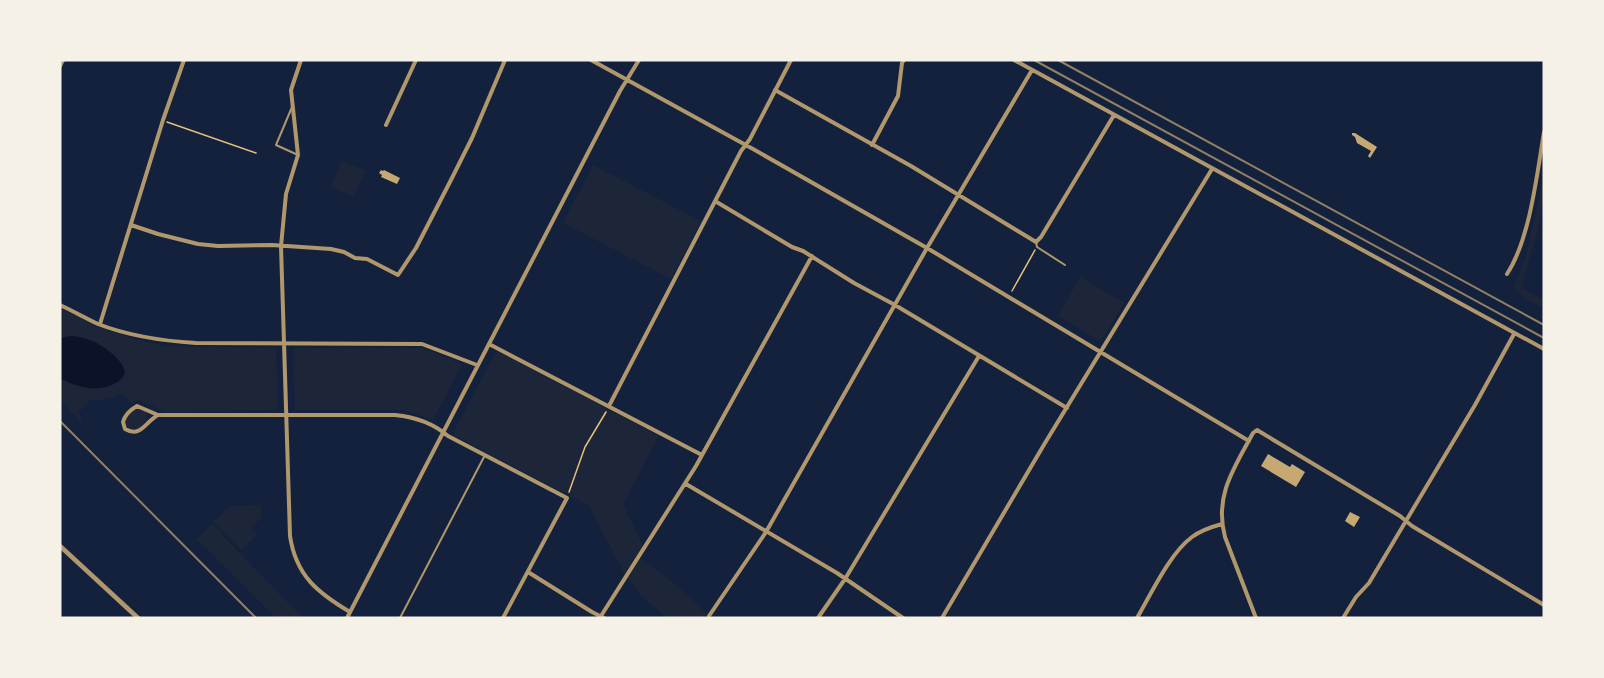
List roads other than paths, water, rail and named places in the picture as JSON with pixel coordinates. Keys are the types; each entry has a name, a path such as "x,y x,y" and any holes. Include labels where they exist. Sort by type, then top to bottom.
{"street":[{"path":"60,66 63,60"},
{"path":"100,324 163,120 184,60"},
{"path":"301,60 291,90 298,155 285,194 281,246 290,536 296,562 306,578 318,591 350,612"},
{"path":"386,125 416,60"},
{"path":"130,225 198,244 323,247 338,250 355,258 367,259 398,275 416,248 472,138 505,60"},
{"path":"591,60 927,248 1249,441"},
{"path":"347,618 627,79 639,60"},
{"path":"609,406 790,60"},
{"path":"872,145 898,96 904,60"},
{"path":"1014,60 1544,350"},
{"path":"709,616 766,532 958,194 1032,70"},
{"path":"775,90 958,194 1036,242 1114,115"},
{"path":"1507,274 1514,262 1530,211 1544,132"},
{"path":"942,618 1212,168"},
{"path":"715,201 792,247 803,250 854,283 1067,408"},
{"path":"528,572 602,617 686,484 812,256"},
{"path":"60,304 100,324 136,335 171,341 422,344 478,366"},
{"path":"1343,618 1356,597 1369,583 1475,405 1514,334"},
{"path":"489,344 702,455"},
{"path":"818,618 845,579 979,356"},
{"path":"158,415 136,432 125,429 123,422 125,416 137,406 158,415 404,416 444,431 567,498 503,618"},
{"path":"1256,618 1225,537 1221,509 1229,478 1257,430 1544,605"},
{"path":"686,484 845,579 903,618"},
{"path":"1137,618 1166,569 1183,546 1194,535 1222,524"},
{"path":"60,546 138,618"}],"lane":[{"path":"292,106 276,145 298,155"},
{"path":"1036,242 1037,248 1065,265"},
{"path":"400,618 485,455"}],"railway":[{"path":"1034,60 1544,338"},
{"path":"1058,60 1544,325"},
{"path":"60,421 256,618"}]}
